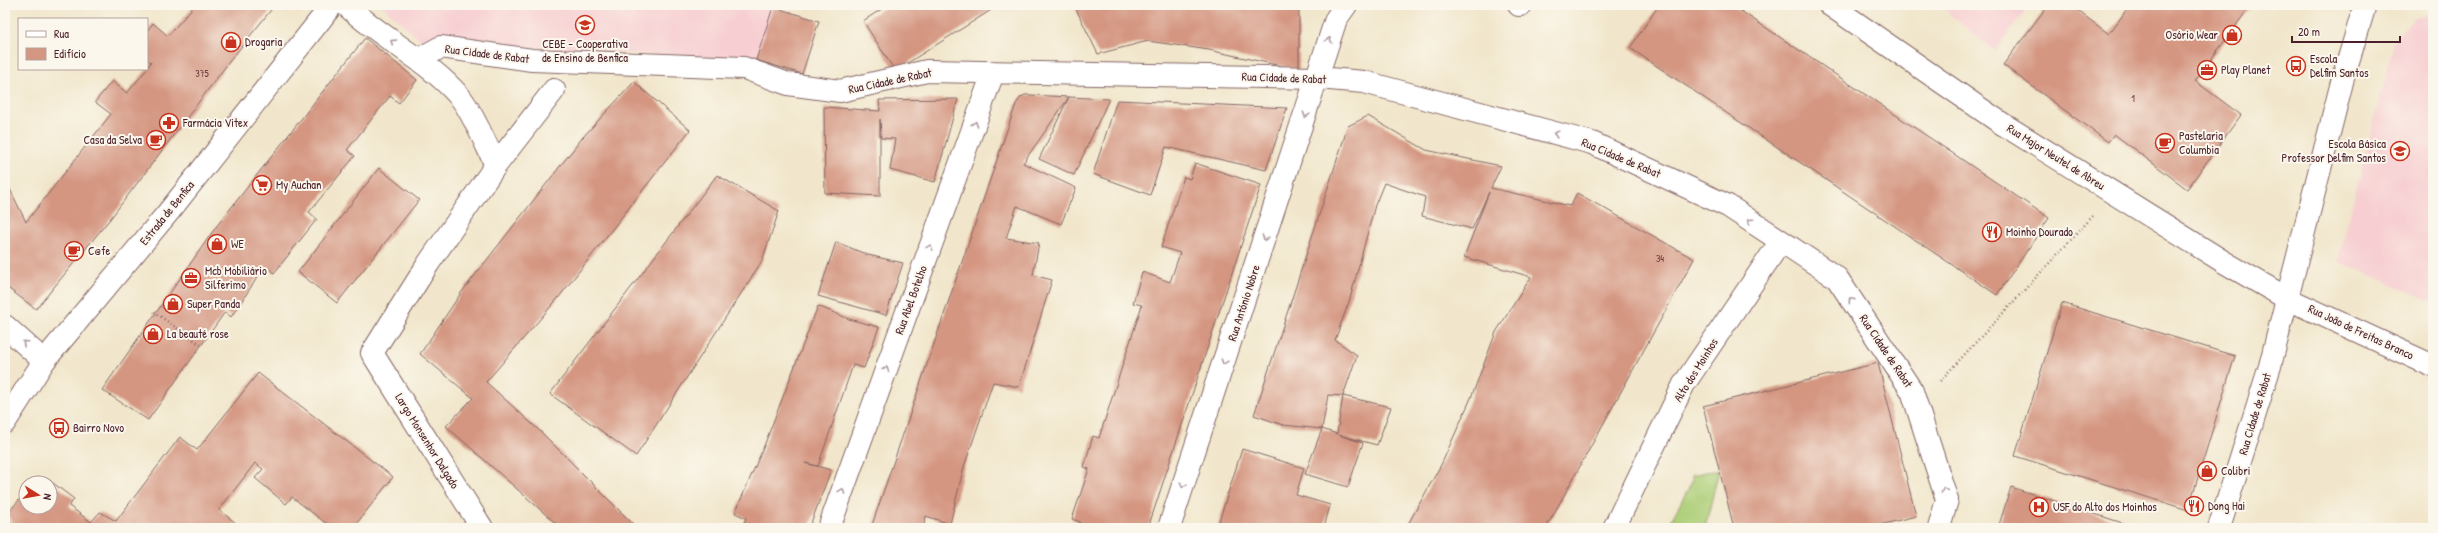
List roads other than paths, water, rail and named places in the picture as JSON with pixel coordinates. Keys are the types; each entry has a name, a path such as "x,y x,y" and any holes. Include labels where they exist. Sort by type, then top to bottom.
{"street":[{"name":"Estrada de Benfica","path":"5,422 44,361 171,209 332,5"},
{"path":"346,5 367,25 419,59 461,98 496,165 554,90"},
{"name":"Rua António Nobre","path":"1169,528 1318,78 1336,19 1346,5"},
{"name":"Rua Major Neutel de Abreu","path":"1830,5 2001,123 2288,299"},
{"name":"Rua Cidade de Rabat","path":"2219,528 2288,299 2315,183 2343,78 2365,5"},
{"name":"Rua Cidade de Rabat","path":"419,59 441,47 532,60 744,68 788,84 840,91 927,70 993,73 1318,78 1364,82 1592,143 1728,206 1837,278 1912,390 1947,500 1939,528"},
{"name":"Rua Abel Botelho","path":"829,528 993,73"},
{"name":"Largo Monsenhor Dalgado","path":"482,528 372,353 428,264 496,165"},
{"name":"Alto dos Moinhos","path":"1614,528 1684,384 1781,241"},
{"name":"Rua João de Freitas Branco","path":"2288,299 2433,366"},
{"path":"5,326 44,361"}],"place":[{"name":"CEBE - Cooperativa de Ensino de Benfica","path":"585,25"},
{"name":"Osório Wear","path":"2232,35"},
{"name":"Drogaria","path":"231,42"},
{"name":"Escola Delfim Santos","path":"2296,66"},
{"name":"Play Planet","path":"2207,70"},
{"name":"Farmácia Vitex","path":"169,123"},
{"name":"Casa da Selva","path":"156,140"},
{"name":"Pastelaria Columbia","path":"2165,143"},
{"name":"Escola Básica Professor Delfim Santos","path":"2400,151"},
{"name":"My Auchan","path":"262,185"},
{"name":"Moinho Dourado","path":"1992,232"},
{"name":"WE","path":"217,244"},
{"name":"C@fe","path":"74,251"},
{"name":"Mcb Mobiliário Silferimo","path":"191,278"},
{"name":"Super Panda","path":"173,304"},
{"name":"La beauté rose","path":"153,334"},
{"name":"Bairro Novo","path":"59,428"},
{"name":"Colibri","path":"2207,471"},
{"name":"Dong Hai","path":"2194,506"},
{"name":"USF do Alto dos Moinhos","path":"2039,507"}]}
